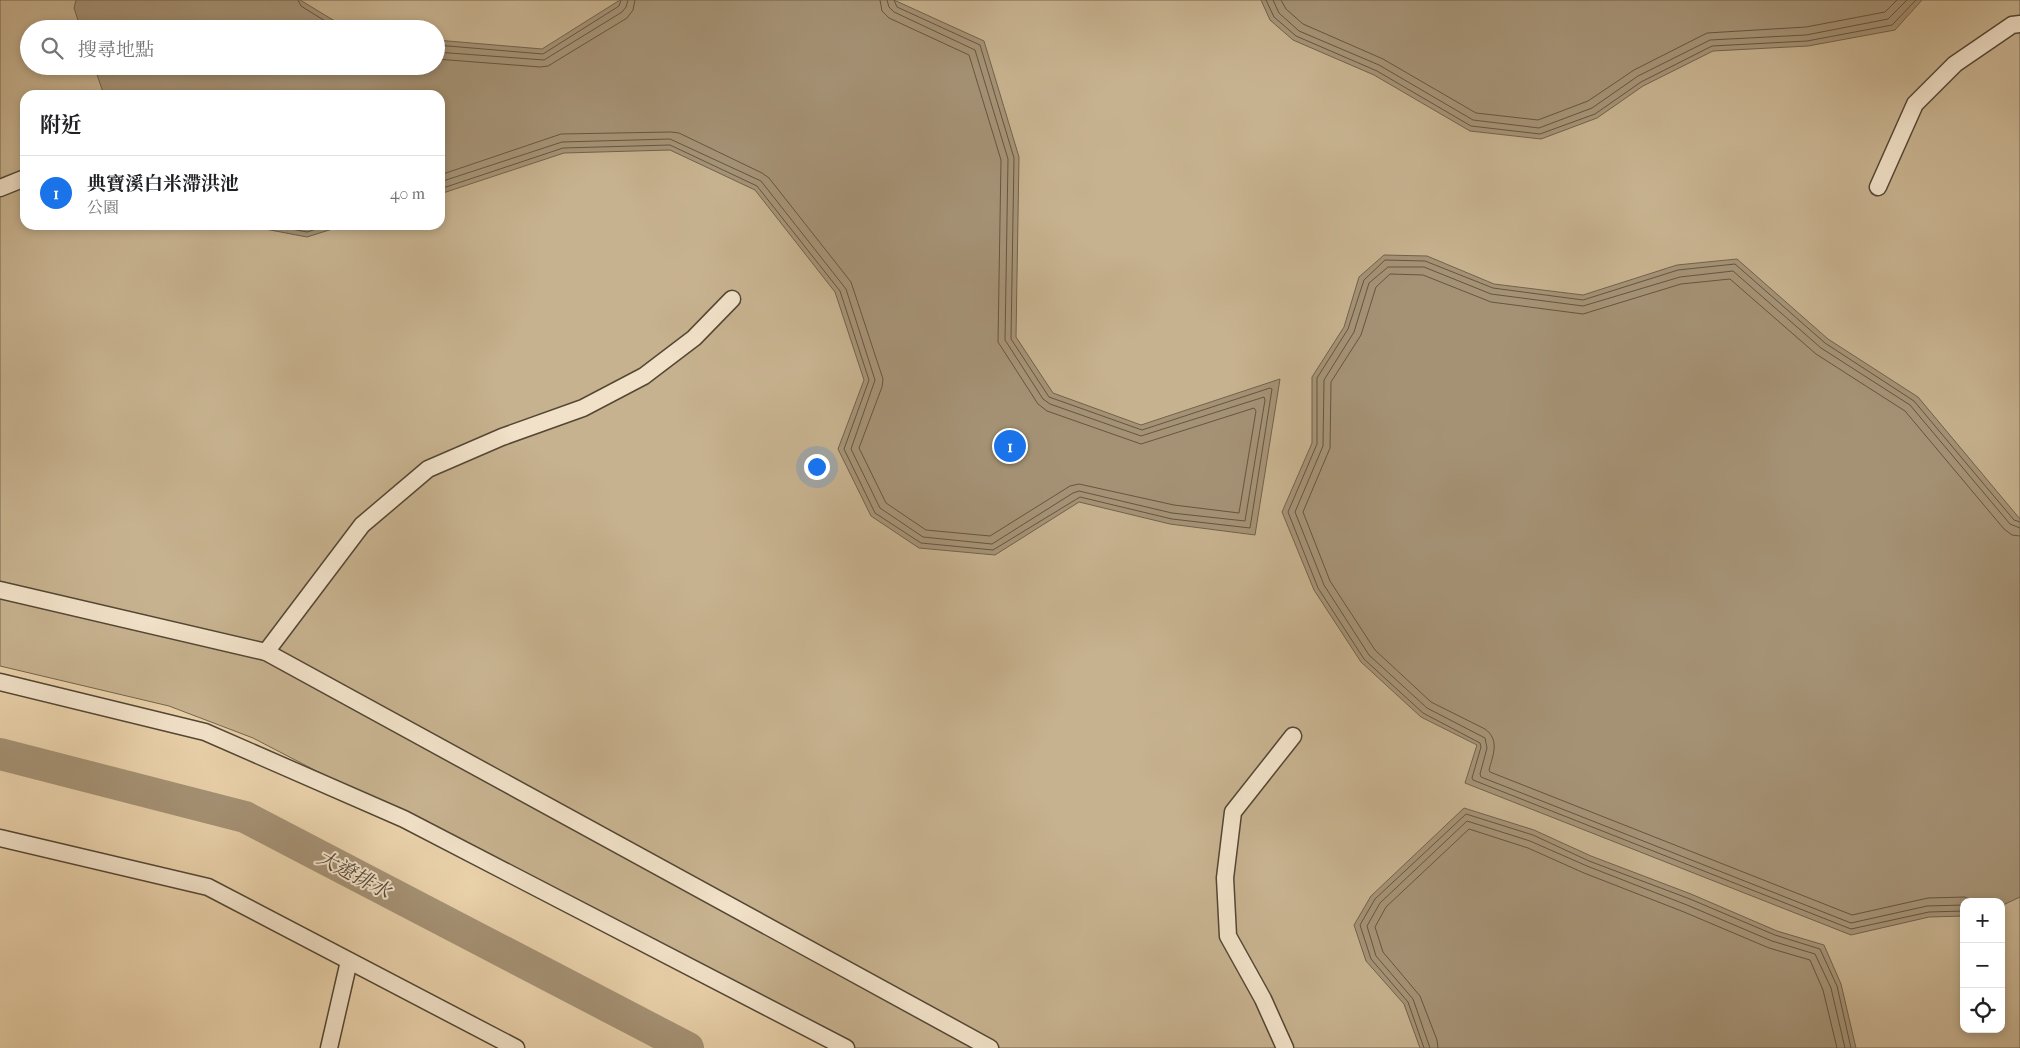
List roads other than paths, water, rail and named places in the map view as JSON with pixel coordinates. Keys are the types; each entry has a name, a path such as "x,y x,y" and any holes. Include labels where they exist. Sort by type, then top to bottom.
{"lane":[{"path":"1878,187 1915,104 1955,64 2012,25 2020,24"},
{"path":"0,188 20,180"},
{"path":"266,652 362,525 428,469 502,437 583,408 644,376 694,338 732,298"},
{"path":"0,590 266,652 990,1048"},
{"path":"0,682 205,732 404,819 846,1048"},
{"path":"1285,1048 1264,999 1228,936 1225,878 1233,812 1294,736"},
{"path":"0,838 208,888 516,1048"},
{"path":"329,1048 348,961"}],"water":[{"path":"76,0 300,0 333,20 78,20 74,8"},
{"path":"620,0 894,0 984,41 1019,157 1016,337 1053,393 1141,425 1280,379 1255,535 1170,524 1079,502 995,555 919,548 871,516 838,449 864,380 835,292 755,190 670,150 564,153 445,192 445,90 102,90 97,75 445,75 445,41 542,49"},
{"path":"1261,0 1922,0 1895,30 1808,46 1713,51 1643,86 1597,118 1541,139 1470,131 1374,75 1293,40 1270,20"},
{"path":"270,230 329,230 307,237"},
{"path":"1384,255 1427,256 1494,284 1583,295 1677,265 1737,259 1828,339 1918,397 2020,519 2020,897 2005,904 2005,898 1960,898 1960,916 1929,917 1851,935 1465,783 1477,745 1421,717 1361,662 1314,590 1282,512 1312,443 1312,377 1344,327 1359,277"},
{"path":"1464,808 1534,830 1591,856 1691,894 1777,931 1824,945 1841,984 1856,1048 1420,1048 1404,1004 1366,961 1354,925 1371,896"}],"waterway":[{"name":"大遼排水","path":"0,754 245,817 688,1048"}],"place":[{"name":"典寶溪白米滯洪池","path":"1010,446"}]}
